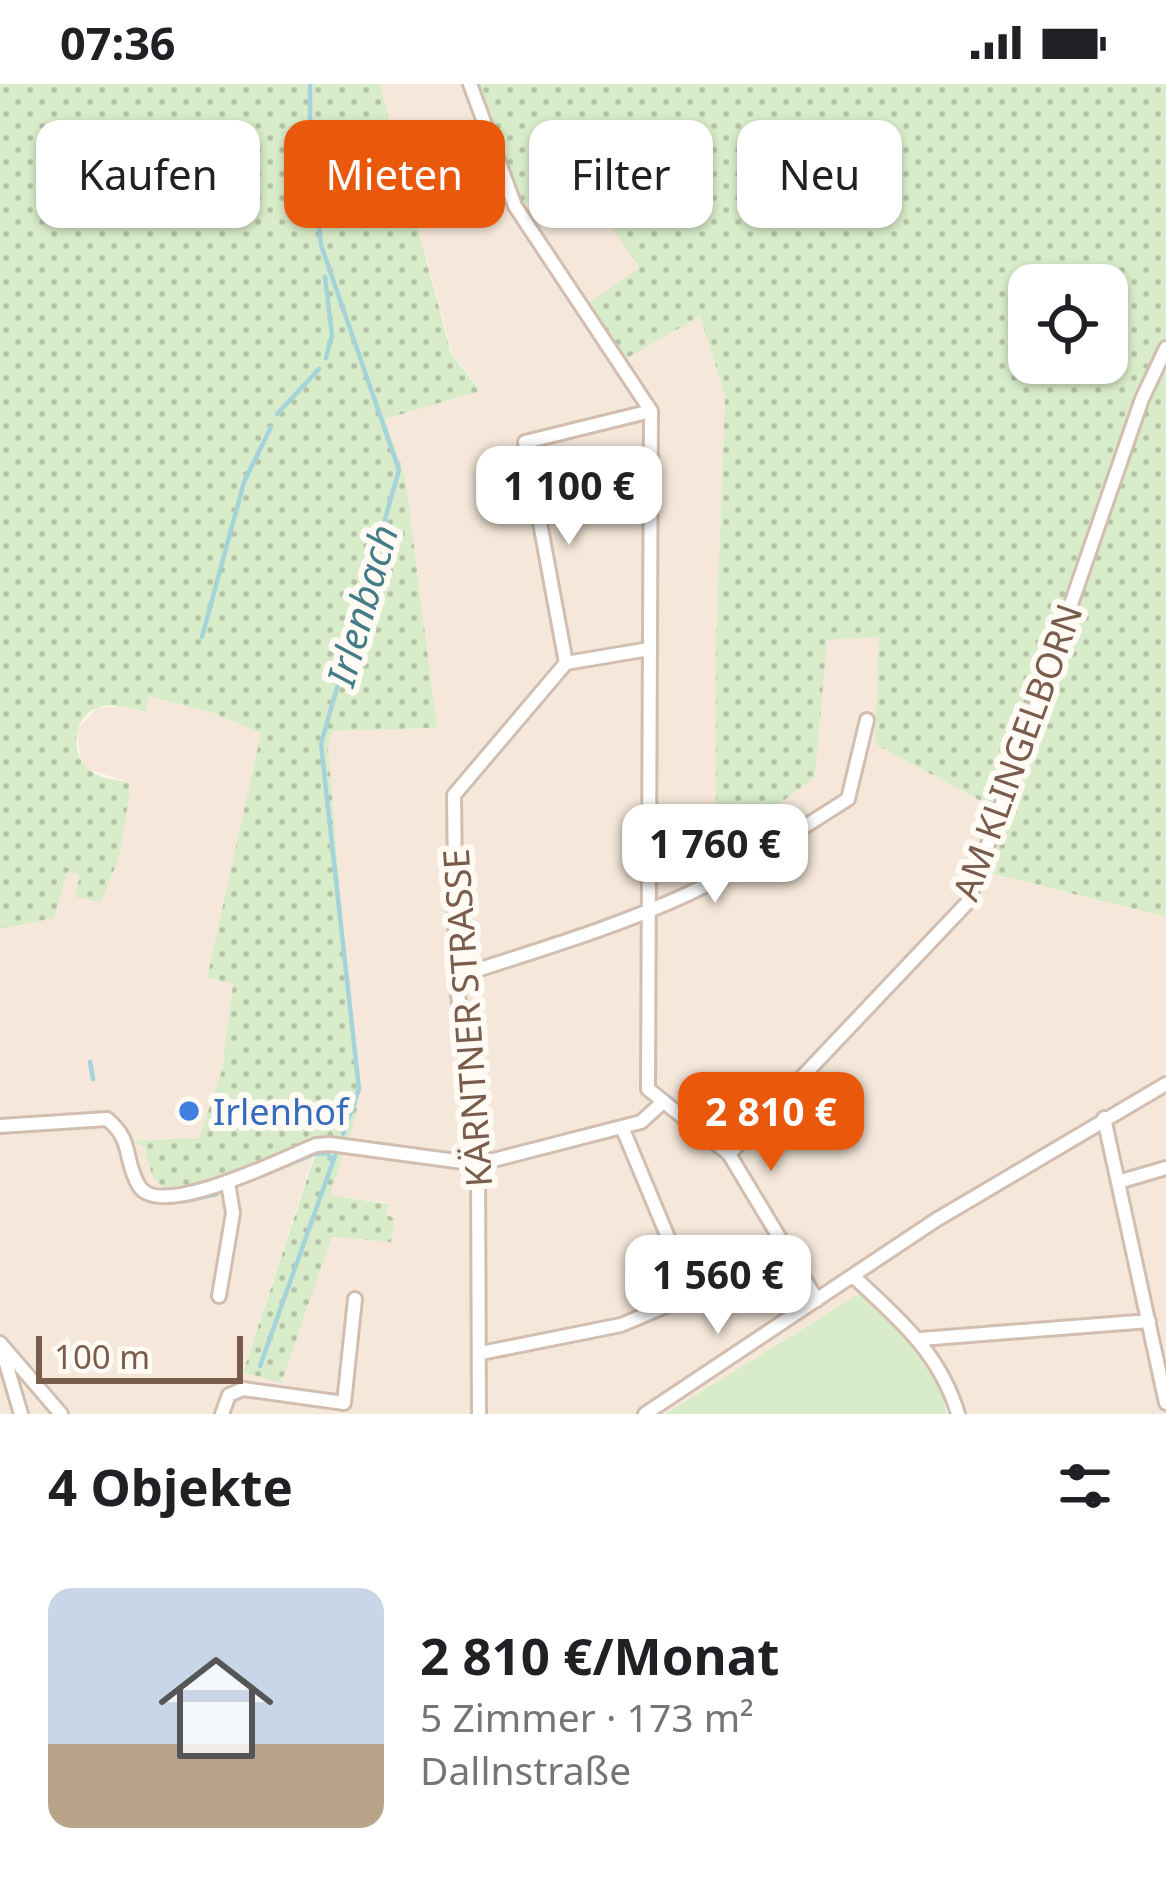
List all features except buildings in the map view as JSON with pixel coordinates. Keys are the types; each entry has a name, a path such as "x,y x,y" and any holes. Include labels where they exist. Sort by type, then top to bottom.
{"street":[{"path":"470,84 515,206 650,411 648,1089 729,1154 818,1300"},
{"name":"AM KLINGELBORN","path":"729,1154 968,902 1142,399 1166,348"},
{"path":"649,650 566,663 525,442 650,411"},
{"name":"KÄRNTNER STRASSE","path":"479,1414 478,1164 456,977 454,795 566,663"},
{"path":"456,977 694,891 848,799 867,720"},
{"path":"645,1414 854,1276 1166,1084"},
{"path":"0,1126 107,1119 122,1132 140,1189 165,1197 228,1183 316,1145 478,1164 641,1122 663,1102"},
{"path":"1104,1118 1165,1396"},
{"path":"481,1353 621,1325 692,1294 622,1127"},
{"path":"1118,1182 1166,1168"},
{"path":"219,1296 233,1213 228,1183"},
{"path":"854,1276 921,1339 950,1388 958,1414"},
{"path":"221,1414 229,1396 244,1389 342,1408 355,1299"},
{"path":"921,1339 1149,1321"},
{"path":"0,1343 21,1414"},
{"path":"0,1343 61,1414"}],"shaded area":[{"path":"380,84 463,84 477,120 390,120"},
{"path":"505,193 512,211 529,201 529,228 613,228 641,268 613,365 700,315 725,395 716,641 716,850 815,777 827,639 880,637 875,744 994,808 974,869 1166,917 1166,1414 953,1414 944,1388 859,1294 665,1414 0,1414 0,929 53,918 68,871 80,875 101,901 120,855 130,789 128,782 87,769 80,758 77,729 97,708 122,706 144,712 149,696 213,713 261,733 208,979 233,983 222,1070 199,1138 135,1141 144,1146 152,1175 220,1180 314,1155 243,1371 281,1382 332,1237 390,1242 395,1219 386,1214 388,1203 330,1195 358,1106 328,747 332,731 437,728 405,476 385,419 480,390 452,353 419,228 505,228"}],"green space":[{"path":"0,84 380,84 390,120 284,120 284,228 418,228 451,353 480,391 385,419 405,476 437,728 332,731 328,747 358,1106 348,1141 320,1137 220,1180 165,1190 152,1175 144,1146 131,1141 199,1138 222,1070 233,984 207,978 261,733 213,713 149,696 145,712 109,706 88,713 76,738 79,757 91,771 128,782 130,790 120,855 101,902 75,897 80,875 68,871 54,918 0,929"},
{"path":"463,84 1166,84 1166,917 974,869 994,808 875,744 879,637 827,640 815,777 716,851 716,641 725,395 700,316 613,366 578,310 640,268 612,228 713,228 713,120 529,120 529,202 512,212 505,194 505,120 477,120"},
{"path":"316,1152 344,1152 330,1195 388,1204 386,1214 395,1219 391,1242 332,1237 281,1383 243,1372"},
{"path":"859,1294 928,1360 946,1414 665,1414"}],"waterway":[{"name":"Irlenbach","path":"310,84 321,245 399,470 321,744 359,1089 343,1134"},
{"path":"325,277 332,335 326,358"},
{"path":"277,414 319,369"},
{"path":"202,637 244,482 271,427"},
{"path":"90,1062 93,1079"},
{"path":"246,1182 314,1154 328,1153 333,1162"},
{"name":"Irlenbach","path":"260,1366 335,1156"},
{"path":"186,1201 217,1194"}],"place":[{"name":"Irlenhof","path":"189,1111"}]}
